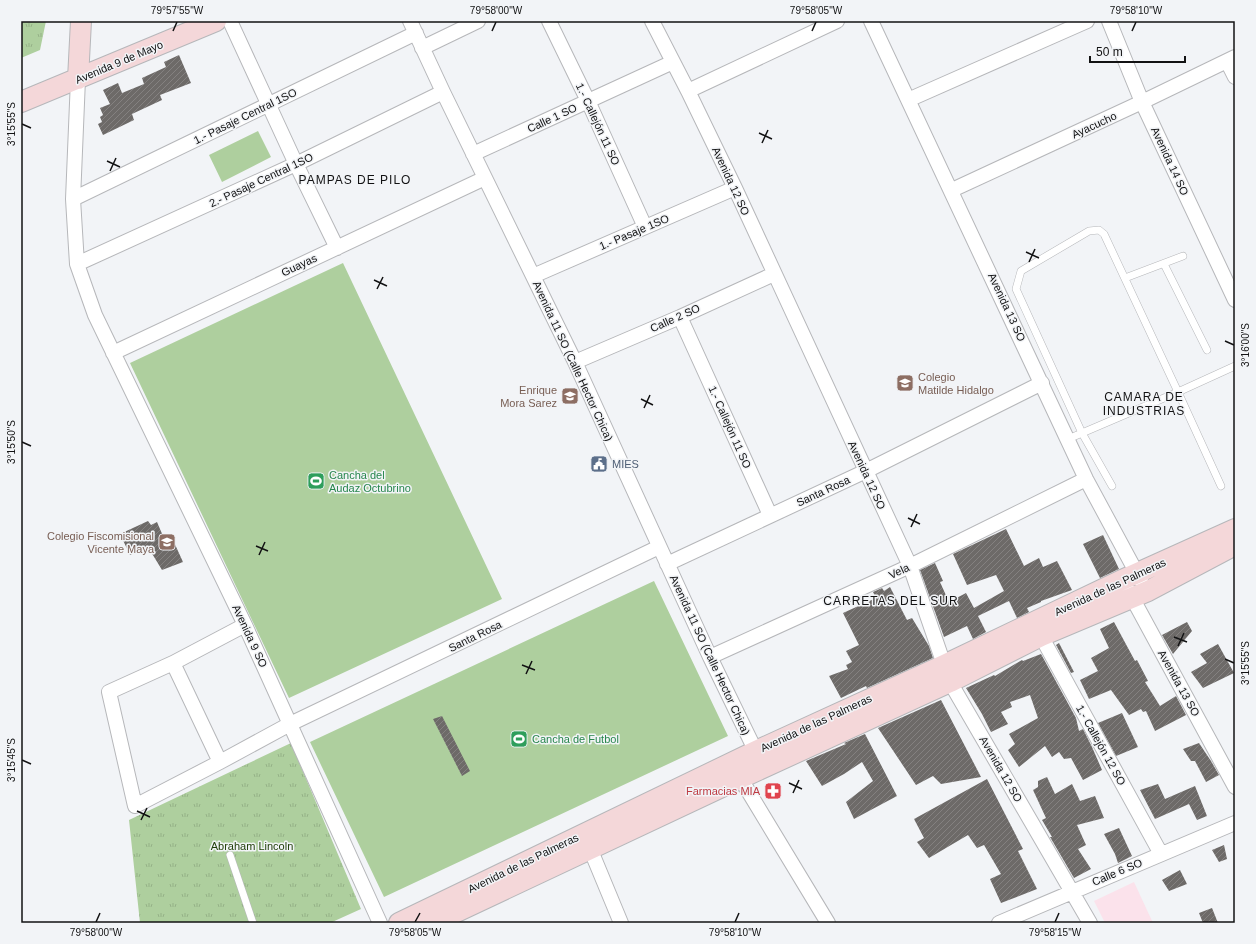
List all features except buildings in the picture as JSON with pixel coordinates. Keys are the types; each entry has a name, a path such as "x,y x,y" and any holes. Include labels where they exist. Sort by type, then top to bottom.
{"street":[{"path":"78,79 81,21"},
{"name":"Avenida 9 de Mayo","path":"21,102 216,21"},
{"path":"230,21 296,164 337,248"},
{"path":"422,48 478,21"},
{"name":"1.- Callejón 11 SO","path":"549,21 588,101 645,227"},
{"name":"Avenida 12 SO","path":"652,21 688,90 735,188 910,566 947,673 1090,923"},
{"path":"688,90 837,21"},
{"name":"Avenida 13 SO","path":"871,21 1042,383 1130,577 1140,594 1235,787"},
{"path":"908,100 1087,21"},
{"name":"Avenida 14 SO","path":"1109,21 1142,102 1235,300"},
{"name":"1.- Pasaje Central 1SO","path":"73,199 269,105 413,27"},
{"name":"Avenida 11 SO (Calle Hector Chica)","path":"413,27 443,92 575,362 659,548 760,760"},
{"path":"1231,59 1235,77"},
{"name":"Ayacucho","path":"952,190 1231,59"},
{"name":"Calle 1 SO","path":"473,154 673,62"},
{"name":"Avenida 9 SO","path":"78,79 73,199 78,264 95,316 245,625 380,923"},
{"name":"2.- Pasaje Central 1SO","path":"78,264 296,164 443,92"},
{"name":"Guayas","path":"113,353 485,178"},
{"name":"1.- Pasaje 1SO","path":"533,276 735,188"},
{"name":"Calle 2 SO","path":"575,362 680,317 774,274"},
{"name":"1.- Callejón 11 SO","path":"680,317 770,516"},
{"name":"Santa Rosa","path":"667,564 866,471 1042,383"},
{"name":"Vela","path":"710,657 910,566 1086,479"},
{"name":"Avenida de las Palmeras","path":"399,923 587,841 736,770 947,673 1130,577 1235,529"},
{"name":"Avenida de las Palmeras","path":"947,673 1041,636 1140,594 1235,545"},
{"name":"Santa Rosa","path":"173,663 109,692 135,806 290,724 659,548"},
{"path":"220,762 173,663 245,625"},
{"name":"1.- Callejón 12 SO","path":"1041,636 1161,854"},
{"path":"736,770 828,923"},
{"name":"Calle 6 SO","path":"999,923 1235,823"},
{"path":"587,841 621,923"},
{"name":"Avenida de las Palmeras","path":"433,923 587,841"}],"lane":[{"path":"1112,486 1082,433 1016,289 1021,271 1089,231 1099,230 1104,234 1125,278 1221,486"},
{"path":"1125,278 1183,256"},
{"path":"1164,264 1207,350"},
{"path":"1068,439 1235,366"},
{"path":"230,855 252,923"}],"shaded area":[{"path":"1134,882 1153,923 1105,923 1094,901"}],"green space":[{"path":"21,21 46,21 40,50 21,58"},
{"path":"258,131 271,157 222,182 209,155"},
{"name":"Cancha del Audaz Octubrino","path":"343,263 502,599 289,698 130,363"},
{"name":"Cancha de Futbol","path":"654,581 728,736 384,897 310,742"},
{"name":"Abraham Lincoln","path":"291,743 361,909 330,923 140,923 129,820"}],"place":[{"name":"Colegio Matilde Hidalgo","path":"905,383"},
{"name":"Enrique Mora Sarez","path":"570,396"},
{"name":"MIES","path":"599,464"},
{"name":"Cancha del Audaz Octubrino","path":"316,481"},
{"name":"Colegio Fiscomisional Vicente Maya","path":"167,542"},
{"name":"Cancha de Futbol","path":"519,739"},
{"name":"Farmacias MIA","path":"773,791"}],"district":[{"name":"PAMPAS DE PILO","path":"355,180"},
{"name":"CAMARA DE INDUSTRIAS","path":"1144,404"},
{"name":"CARRETAS DEL SUR","path":"891,601"}]}
